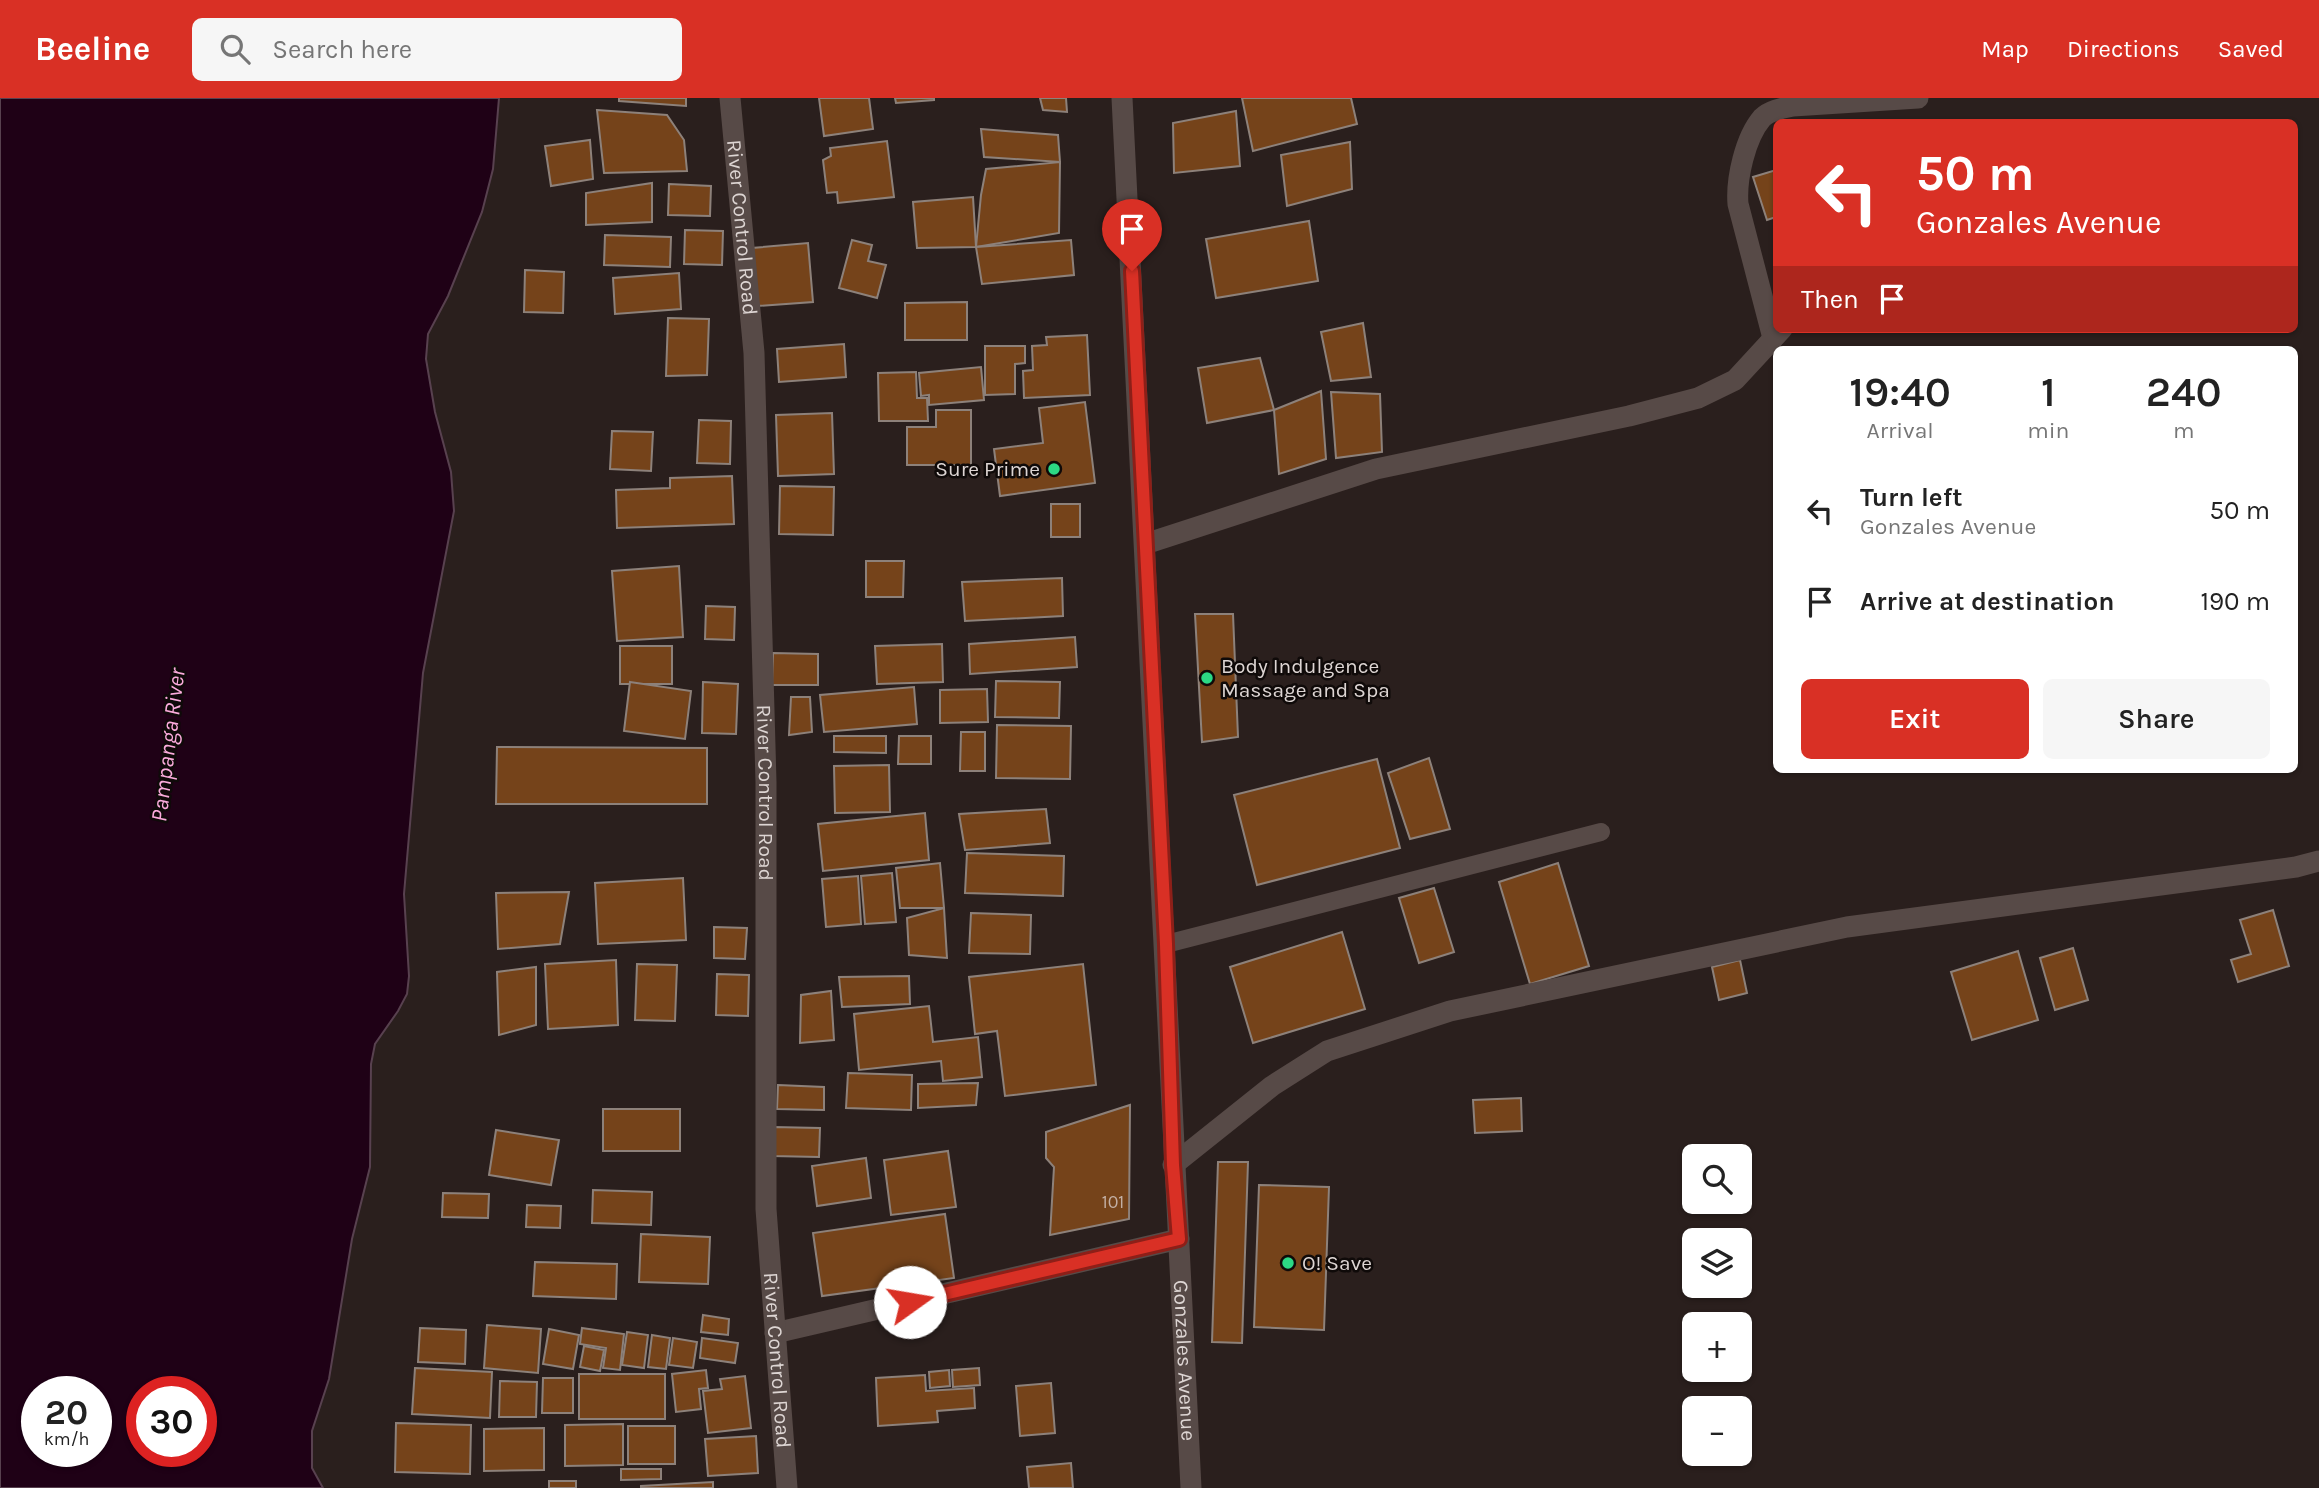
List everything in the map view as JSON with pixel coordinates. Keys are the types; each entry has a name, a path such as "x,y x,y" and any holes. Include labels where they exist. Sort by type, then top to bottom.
{"street":[{"name":"River Control Road","path":"730,98 754,366 766,782 766,1209 787,1488"},
{"name":"Gonzales Avenue","path":"1122,98 1191,1488"},
{"path":"1773,321 1738,204 1736,184 1745,153 1762,118 1777,109 1793,106 1918,98"},
{"path":"1145,544 1376,469 1629,416 1698,398 1735,380 1777,334"},
{"path":"1173,1165 1272,1086 1327,1051 1450,1011 1847,927 2296,867 2319,861"},
{"path":"775,1333 1179,1239"}],"lane":[{"path":"1166,944 1601,832"}],"water":[{"name":"Pampanga River","path":"0,98 499,98 493,169 482,212 448,296 428,334 426,359 435,412 451,472 454,511 423,673 404,894 409,976 407,994 375,1044 371,1064 370,1167 352,1239 329,1379 312,1431 312,1468 323,1488 0,1488"}],"building":[{"path":"619,98 686,98 686,106 619,101"},
{"path":"819,98 869,98 873,129 824,136"},
{"path":"895,98 934,98 934,100 896,103"},
{"path":"1040,98 1066,98 1067,112 1043,110"},
{"path":"1242,98 1351,98 1357,124 1253,151"},
{"path":"597,110 667,115 684,140 687,171 604,173"},
{"path":"1236,111 1240,166 1174,173 1173,123"},
{"path":"981,129 1058,135 1060,162 984,157"},
{"path":"590,140 593,179 551,186 545,146"},
{"path":"887,141 894,197 838,203 837,192 827,193 823,160 831,156 830,148"},
{"path":"1350,142 1352,189 1287,206 1281,155"},
{"path":"1060,162 1059,233 976,247 986,169"},
{"path":"1773,171 1773,218 1767,220 1753,177"},
{"path":"652,183 652,222 586,225 586,193"},
{"path":"669,184 711,186 710,216 668,215"},
{"path":"973,197 976,247 917,248 913,202"},
{"path":"1309,221 1318,281 1216,298 1206,239"},
{"path":"685,230 723,231 722,265 684,264"},
{"path":"605,235 671,237 670,267 604,265"},
{"path":"852,240 872,245 868,261 886,265 877,298 839,288"},
{"path":"1071,240 1074,275 982,284 976,247"},
{"path":"808,243 813,302 757,306 752,248"},
{"path":"525,270 564,272 563,313 524,312"},
{"path":"679,273 681,309 615,314 613,278"},
{"path":"967,302 967,340 905,340 905,303"},
{"path":"668,318 709,319 707,375 666,376"},
{"path":"1363,323 1371,377 1331,381 1321,332"},
{"path":"1087,335 1090,395 1024,398 1023,371 1033,370 1032,346 1047,345 1046,337"},
{"path":"844,344 846,377 779,382 777,349"},
{"path":"985,346 1025,346 1025,363 1015,364 1015,394 985,395"},
{"path":"1260,358 1274,410 1207,423 1198,368"},
{"path":"981,367 984,400 929,405 929,395 921,396 919,373"},
{"path":"916,372 917,398 927,398 928,421 879,421 878,373"},
{"path":"1321,391 1326,459 1279,474 1274,410"},
{"path":"1331,392 1380,394 1382,452 1336,458"},
{"path":"1085,402 1095,483 1000,496 994,449 1043,443 1039,408"},
{"path":"936,410 971,410 971,465 907,465 907,427 936,427"},
{"path":"832,413 834,474 778,476 776,415"},
{"path":"699,420 731,421 730,464 697,463"},
{"path":"612,431 653,432 651,471 610,469"},
{"path":"732,476 734,524 617,528 616,490 670,488 670,478"},
{"path":"780,486 834,487 833,535 779,534"},
{"path":"1051,504 1080,504 1080,537 1051,537"},
{"path":"866,561 904,561 903,597 866,597"},
{"path":"679,566 683,637 617,641 612,571"},
{"path":"1062,578 1063,616 965,621 962,582"},
{"path":"706,606 735,607 734,640 705,639"},
{"path":"1195,614 1233,614 1238,737 1202,742"},
{"path":"1075,637 1077,667 970,674 969,644"},
{"path":"942,644 943,682 877,684 875,646"},
{"path":"620,646 672,646 672,684 620,684"},
{"path":"773,653 818,654 818,685 772,685"},
{"path":"996,681 1060,682 1059,718 995,717"},
{"path":"630,682 691,691 685,739 624,731"},
{"path":"703,682 738,684 736,734 702,733"},
{"path":"914,687 917,724 824,732 820,695"},
{"path":"987,689 988,722 940,723 940,690"},
{"path":"791,697 810,697 812,732 789,735"},
{"path":"997,725 1071,726 1070,779 996,778"},
{"path":"961,732 985,732 985,771 960,771"},
{"path":"834,736 886,736 886,753 834,752"},
{"path":"899,736 931,736 931,764 898,764"},
{"path":"497,747 707,748 707,804 496,804"},
{"path":"1429,758 1450,829 1410,839 1388,773"},
{"path":"1377,759 1400,848 1257,885 1234,795"},
{"path":"889,765 890,812 835,813 834,766"},
{"path":"1046,809 1050,843 965,850 959,814"},
{"path":"925,813 929,860 823,871 818,824"},
{"path":"967,853 1064,856 1063,896 965,893"},
{"path":"940,863 944,908 900,908 896,868"},
{"path":"1558,863 1589,966 1530,984 1499,882"},
{"path":"892,873 896,922 865,924 861,876"},
{"path":"858,876 861,924 826,927 822,879"},
{"path":"683,878 686,940 598,944 595,883"},
{"path":"1434,888 1454,952 1419,963 1399,898"},
{"path":"569,892 560,944 498,949 496,893"},
{"path":"944,908 947,958 909,955 907,918"},
{"path":"2273,910 2289,966 2238,982 2231,960 2251,954 2240,920"},
{"path":"971,913 1031,915 1030,954 969,953"},
{"path":"714,927 747,928 745,959 714,958"},
{"path":"1342,932 1365,1009 1253,1043 1230,967"},
{"path":"2073,948 2088,1000 2055,1010 2040,958"},
{"path":"2018,951 2038,1020 1972,1040 1951,972"},
{"path":"616,960 618,1025 548,1029 545,964"},
{"path":"1740,960 1747,993 1719,1000 1712,967"},
{"path":"637,964 677,965 675,1021 635,1020"},
{"path":"1083,964 1096,1085 1005,1096 997,1031 975,1034 969,977"},
{"path":"536,967 536,1025 499,1035 497,972"},
{"path":"717,974 749,975 748,1016 716,1015"},
{"path":"909,976 910,1004 842,1007 839,977"},
{"path":"831,991 834,1040 800,1043 801,995"},
{"path":"929,1006 933,1042 978,1037 982,1077 943,1081 941,1061 859,1070 854,1014"},
{"path":"848,1073 912,1075 911,1110 846,1108"},
{"path":"978,1083 976,1105 918,1108 918,1084"},
{"path":"778,1085 824,1087 824,1110 777,1109"},
{"path":"1521,1098 1522,1131 1475,1133 1473,1100"},
{"path":"1130,1105 1129,1219 1050,1235 1054,1167 1046,1158 1046,1132"},
{"path":"603,1109 680,1109 680,1151 603,1151"},
{"path":"773,1127 820,1128 819,1157 772,1156"},
{"path":"496,1130 559,1140 551,1185 489,1175"},
{"path":"948,1151 956,1207 891,1215 884,1160"},
{"path":"866,1158 871,1198 817,1206 812,1166"},
{"path":"1218,1162 1248,1162 1242,1343 1212,1342"},
{"path":"1259,1185 1329,1187 1324,1330 1254,1327"},
{"path":"593,1190 652,1192 651,1225 592,1223"},
{"path":"443,1193 489,1194 488,1218 442,1217"},
{"path":"527,1205 561,1206 560,1228 526,1227"},
{"path":"945,1214 954,1278 822,1296 813,1233"},
{"path":"641,1234 710,1237 708,1284 639,1282"},
{"path":"535,1262 617,1264 616,1299 533,1296"},
{"path":"703,1315 729,1319 728,1335 701,1332"},
{"path":"487,1325 541,1329 538,1373 484,1368"},
{"path":"420,1328 466,1330 465,1364 418,1362"},
{"path":"582,1328 624,1334 620,1370 603,1368 606,1348 580,1344"},
{"path":"549,1329 579,1335 573,1369 543,1364"},
{"path":"627,1332 648,1335 644,1368 622,1365"},
{"path":"652,1335 670,1338 666,1369 648,1367"},
{"path":"673,1338 697,1342 693,1368 669,1365"},
{"path":"702,1338 738,1343 735,1363 700,1358"},
{"path":"584,1346 604,1350 600,1371 580,1367"},
{"path":"415,1368 492,1372 490,1418 412,1414"},
{"path":"979,1368 980,1385 953,1387 952,1370"},
{"path":"706,1370 708,1388 699,1389 701,1409 676,1412 672,1374"},
{"path":"949,1370 950,1386 930,1388 929,1372"},
{"path":"579,1374 665,1374 665,1419 579,1419"},
{"path":"925,1375 926,1391 974,1388 975,1408 937,1411 938,1422 878,1426 876,1378"},
{"path":"745,1376 751,1428 708,1433 703,1391 722,1389 720,1379"},
{"path":"543,1378 573,1378 573,1413 542,1413"},
{"path":"500,1381 537,1382 536,1417 499,1417"},
{"path":"1051,1383 1055,1433 1020,1436 1016,1386"},
{"path":"396,1423 471,1425 470,1474 395,1472"},
{"path":"623,1424 623,1465 565,1466 565,1425"},
{"path":"628,1426 675,1426 675,1464 628,1464"},
{"path":"544,1428 544,1470 484,1471 484,1429"},
{"path":"756,1436 758,1473 708,1476 705,1439"},
{"path":"1071,1463 1073,1488 1029,1488 1027,1467"},
{"path":"621,1469 661,1469 661,1479 621,1480"},
{"path":"549,1481 576,1481 576,1488 549,1488"},
{"path":"713,1482 713,1488 641,1488 641,1486"}],"place":[{"name":"Sure Prime","path":"1054,469"},
{"name":"Body Indulgence Massage and Spa","path":"1207,678"},
{"name":"O! Save","path":"1288,1263"}],"route":[{"path":"910,1302 1179,1239 1173,1165 1166,944 1132,271"}]}
